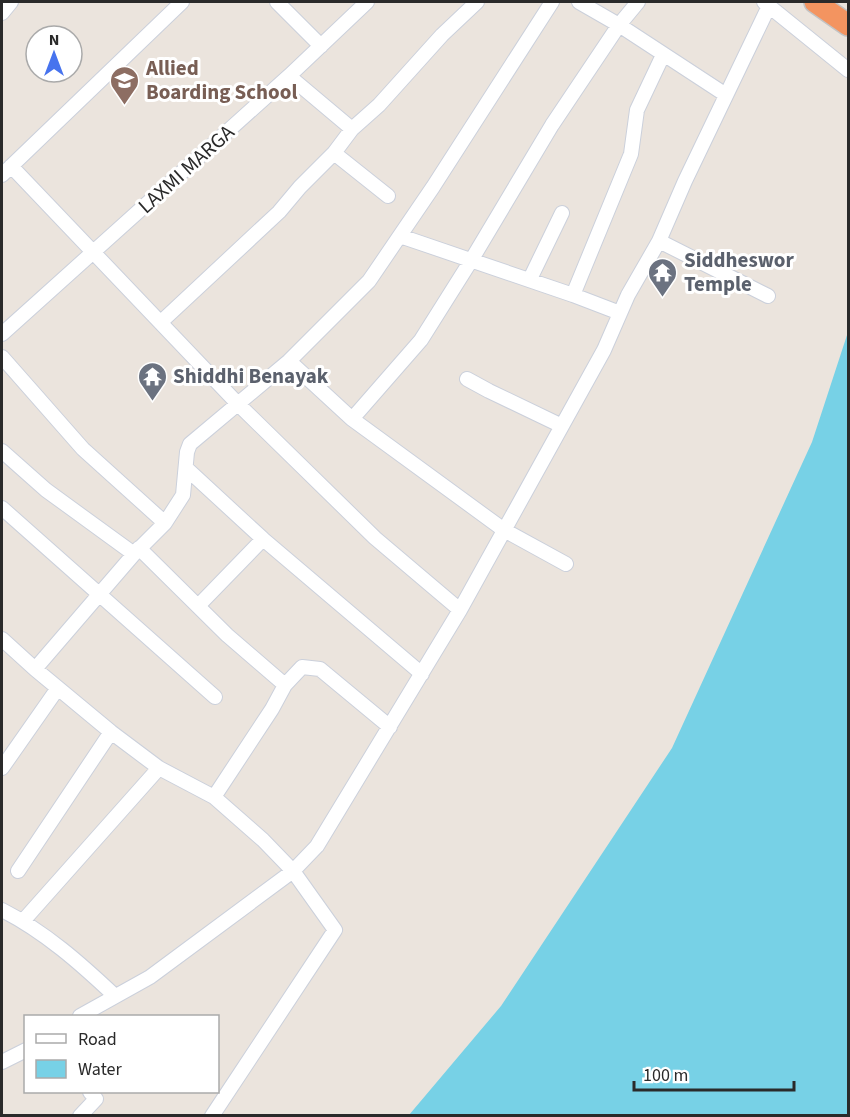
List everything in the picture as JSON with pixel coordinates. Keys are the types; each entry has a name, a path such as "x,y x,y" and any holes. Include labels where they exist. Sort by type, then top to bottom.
{"highway":[{"path":"815,2 849,25"}],"street":[{"path":"2,13 11,2"},
{"path":"182,2 4,173 93,251 238,404 375,538 460,610"},
{"path":"277,2 321,46"},
{"name":"LAXMI MARGA","path":"2,334 368,2"},
{"path":"161,322 240,250 334,153 352,129 379,105 442,34 477,2"},
{"path":"35,669 136,551 165,523 183,495 190,444 289,362 369,281 552,2"},
{"path":"579,2 619,25 726,96"},
{"path":"352,419 421,340 552,125 619,25 638,2"},
{"path":"83,1015 150,977 294,872 317,846 460,610 604,350 628,295 659,241 767,3 849,70"},
{"path":"573,294 631,154 637,110 663,55"},
{"path":"289,76 352,129"},
{"path":"334,153 388,196"},
{"path":"530,279 562,213"},
{"path":"400,236 573,294 620,313"},
{"path":"659,241 768,296"},
{"path":"2,357 83,449 165,523"},
{"path":"289,362 352,419 504,530 566,564"},
{"path":"467,379 562,426"},
{"path":"2,451 46,490 136,551 285,685"},
{"path":"187,469 263,539 422,674"},
{"path":"2,508 215,697"},
{"path":"198,606 263,539"},
{"path":"2,639 111,732 159,768 214,797 264,840 294,872 334,930 212,1116"},
{"path":"214,797 272,709 285,685 302,668 320,669 390,727"},
{"path":"2,768 58,688"},
{"path":"18,872 111,732"},
{"path":"23,921 159,768"},
{"path":"2,910 23,921 77,960 115,996"},
{"path":"2,1062 24,1051"},
{"path":"80,1116 96,1099 91,1093"}],"water":[{"path":"848,332 848,1115 409,1115 501,1006 672,748 812,442"}],"place":[{"name":"Allied Boarding School","path":"125,106"},
{"name":"Siddheswor Temple","path":"663,298"},
{"name":"Shiddhi Benayak","path":"152,402"}]}
